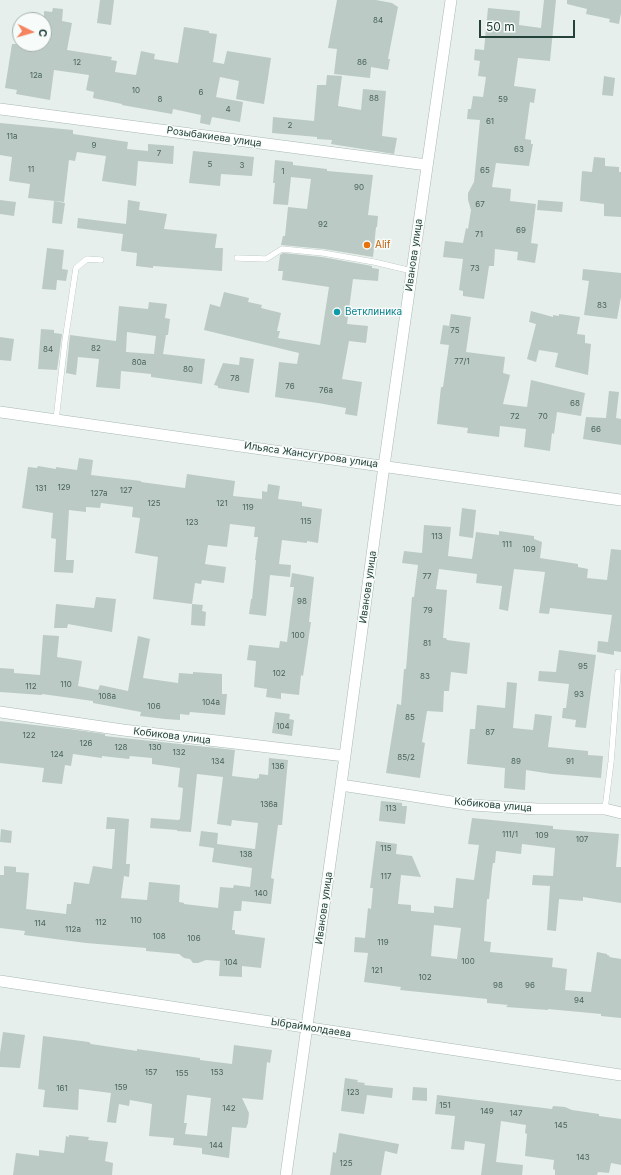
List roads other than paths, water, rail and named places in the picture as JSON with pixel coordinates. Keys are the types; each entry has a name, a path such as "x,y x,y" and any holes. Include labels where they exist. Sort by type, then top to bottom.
{"street":[{"name":"Иванова улица","path":"286,1175 308,1027 384,466 451,0"},
{"name":"Розыбакиева улица","path":"0,109 427,165"},
{"name":"Ильяса Жансугурова улица","path":"0,412 621,500"},
{"name":"Кобикова улица","path":"0,712 123,730 345,756"},
{"name":"Кобикова улица","path":"341,785 472,805 537,809 605,809 621,813"},
{"name":"Ыбраймолдаева","path":"0,981 621,1075"}],"lane":[{"path":"237,258 266,259 282,249 323,253 412,270"},
{"path":"56,420 65,341 76,268 87,259 101,260"},
{"path":"605,809 611,762 618,672"}],"place":[{"name":"Alif","path":"367,245"},
{"name":"Ветклиника","path":"337,312"}]}
